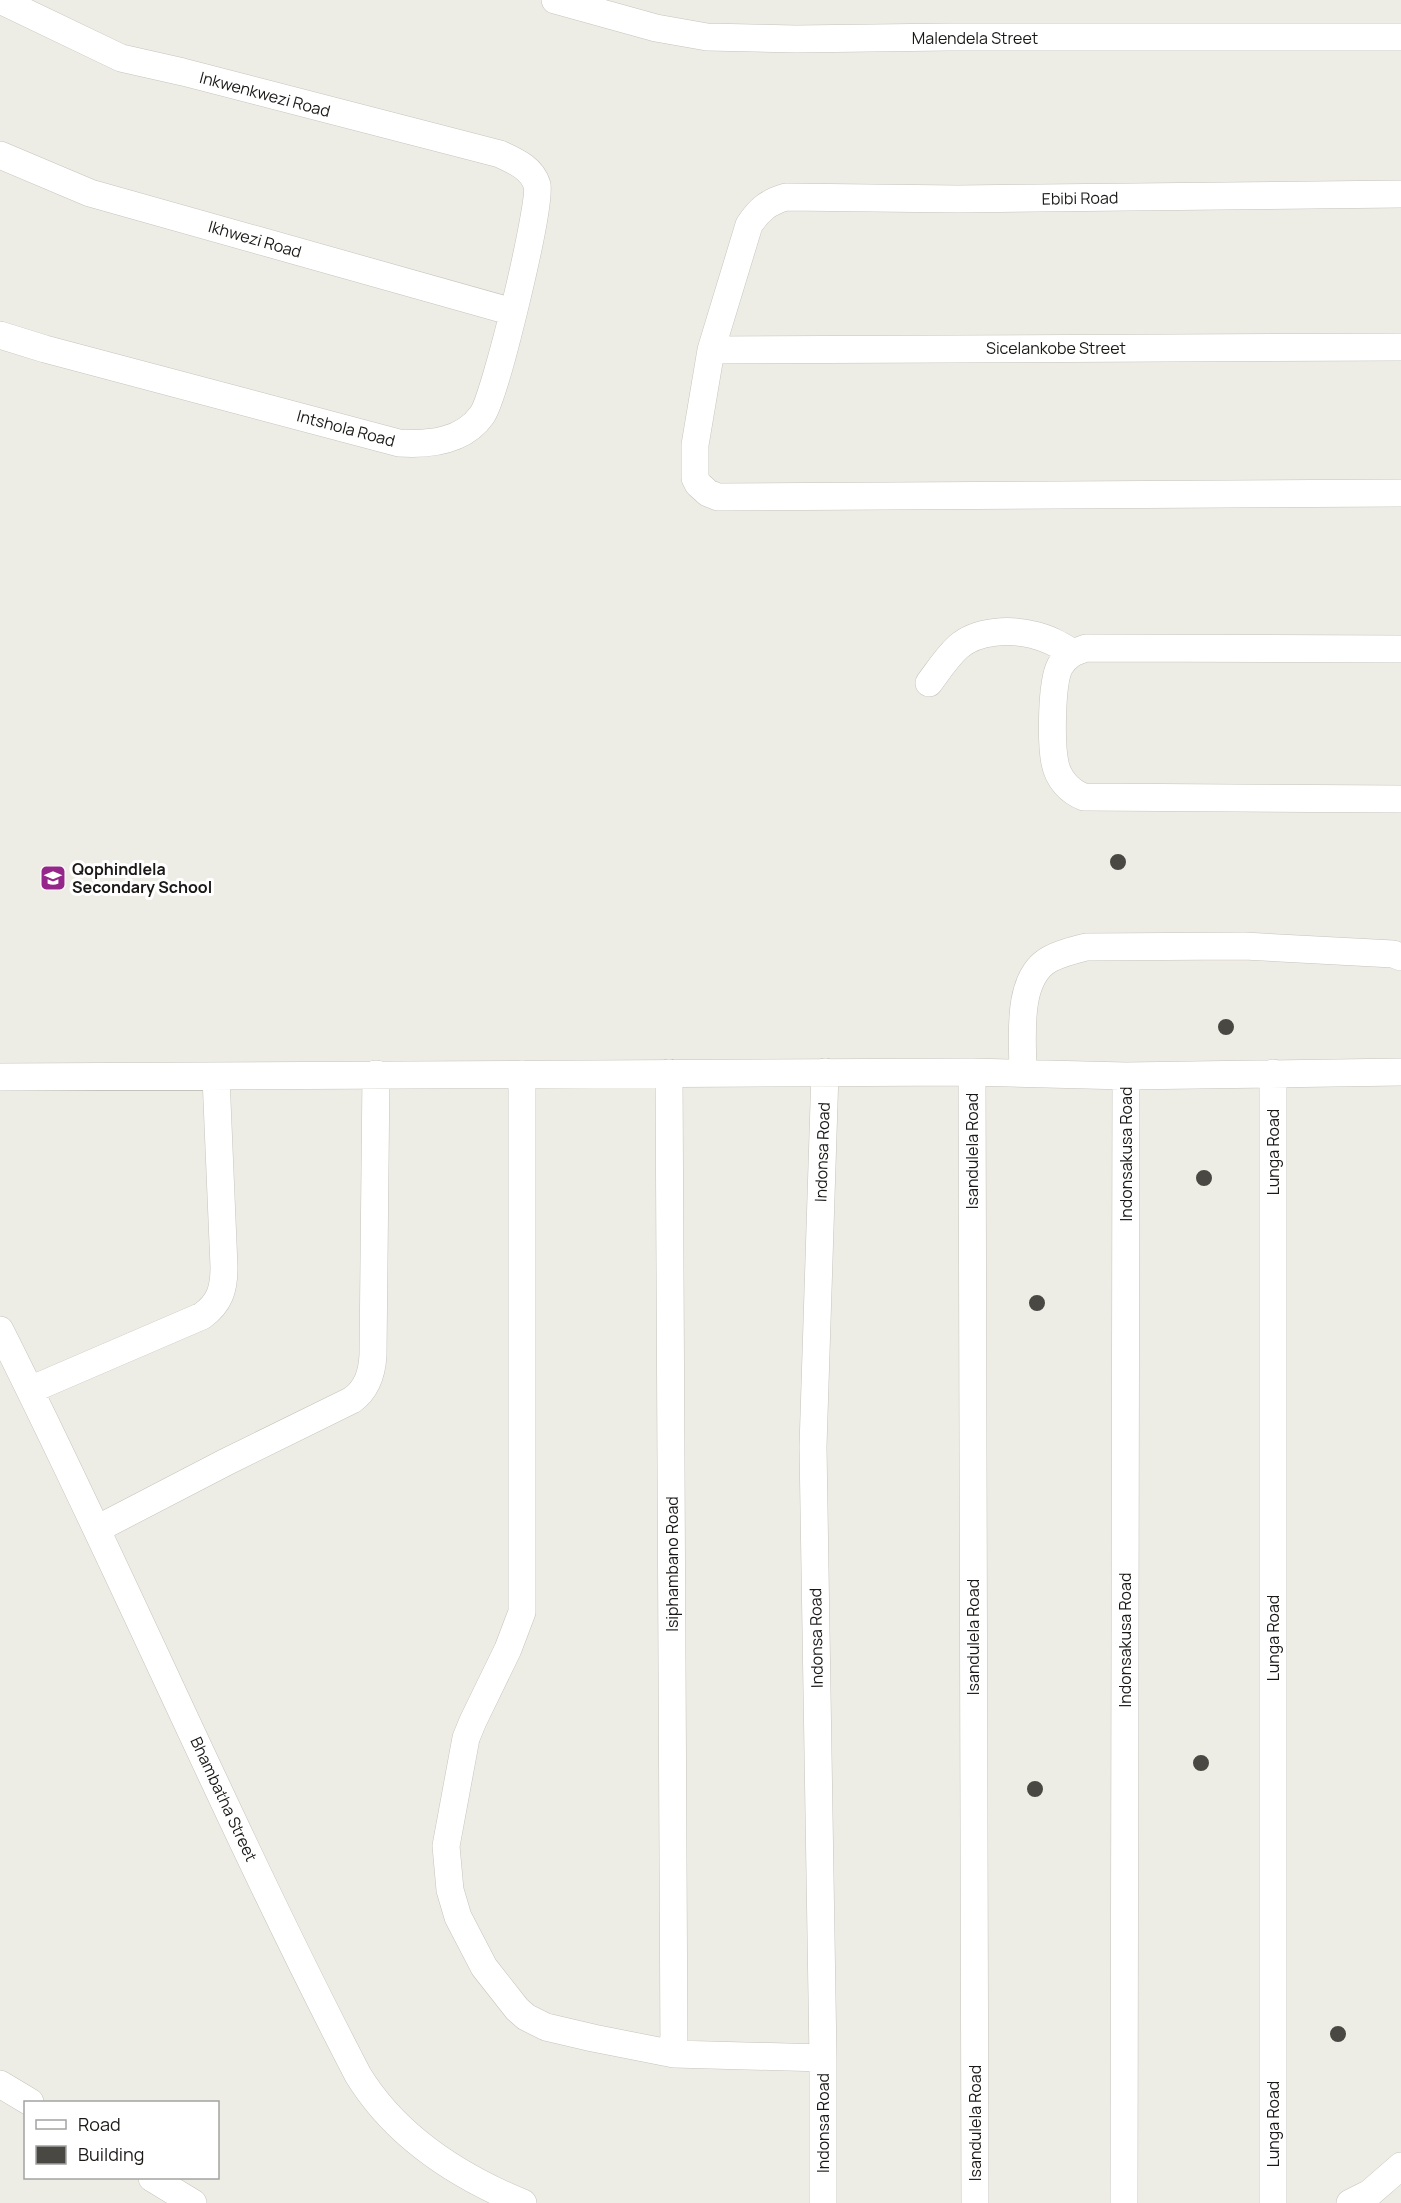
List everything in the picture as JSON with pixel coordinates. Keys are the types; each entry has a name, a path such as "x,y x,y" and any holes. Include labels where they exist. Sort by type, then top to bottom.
{"street":[{"name":"Inkwenkwezi Road","path":"0,0 121,58 500,154 518,162 532,175"},
{"name":"Malendela Street","path":"555,0 656,28 707,37 796,39 1401,37"},
{"name":"Ikhwezi Road","path":"0,155 90,193 513,312"},
{"name":"Intshola Road","path":"0,334 45,349 399,443 422,444 444,441 460,434 482,415 489,400 513,312 538,195 537,185 532,175"},
{"name":"Ebibi Road","path":"711,350 749,225 768,204 786,197 958,199 1401,194"},
{"name":"Sicelankobe Street","path":"711,350 1401,347"},
{"path":"711,350 695,445 695,478 702,489 718,497 1401,493"},
{"path":"929,683 958,647 972,638 989,633 1032,634 1050,640 1072,652"},
{"path":"1401,649 1086,648 1072,652 1060,666 1054,693 1053,731 1055,763 1064,783 1076,794 1100,798 1401,799"},
{"path":"1023,1073 1023,1015 1029,986 1043,964 1073,950 1086,947 1244,946 1393,954 1401,957"},
{"path":"0,1077 825,1072 972,1072 1126,1076 1401,1072"},
{"name":"Indonsa Road","path":"823,2203 823,2058 813,1447 825,1072"},
{"name":"Isandulela Road","path":"972,1072 975,2203"},
{"name":"Isiphambano Road","path":"669,1073 675,2054"},
{"name":"Lunga Road","path":"1273,1073 1273,2203"},
{"path":"97,1529 352,1400 361,1394 366,1386 370,1377 373,1355 376,1074"},
{"path":"522,1074 522,1612 508,1649 466,1738 446,1846 450,1890 458,1917 484,1967 517,2009 526,2017 546,2027 675,2054 823,2058"},
{"name":"Indonsakusa Road","path":"1124,2203 1126,1076"},
{"path":"30,1390 202,1316 211,1310 222,1294 224,1245 216,1077"},
{"name":"Bhambatha Street","path":"0,1330 332,2025 367,2090 411,2139 435,2157 488,2189 523,2203"},
{"path":"0,2084 27,2101"},
{"path":"1350,2203 1370,2193 1401,2166"},
{"path":"154,2179 193,2203"}],"building":[{"path":"1118,854 1124,856 1126,862 1124,868 1118,870 1112,868 1110,862 1112,856"},
{"path":"1226,1019 1232,1021 1234,1027 1232,1033 1226,1035 1220,1033 1218,1027 1220,1021"},
{"path":"1204,1170 1210,1172 1212,1178 1210,1184 1204,1186 1198,1184 1196,1178 1198,1172"},
{"path":"1037,1295 1043,1297 1045,1303 1043,1309 1037,1311 1031,1309 1029,1303 1031,1297"},
{"path":"1201,1755 1207,1757 1209,1763 1207,1769 1201,1771 1195,1769 1193,1763 1195,1757"},
{"path":"1035,1781 1041,1783 1043,1789 1041,1795 1035,1797 1029,1795 1027,1789 1029,1783"},
{"path":"1338,2026 1344,2028 1346,2034 1344,2040 1338,2042 1332,2040 1330,2034 1332,2028"}],"place":[{"name":"Qophindlela Secondary School","path":"53,878"}]}
